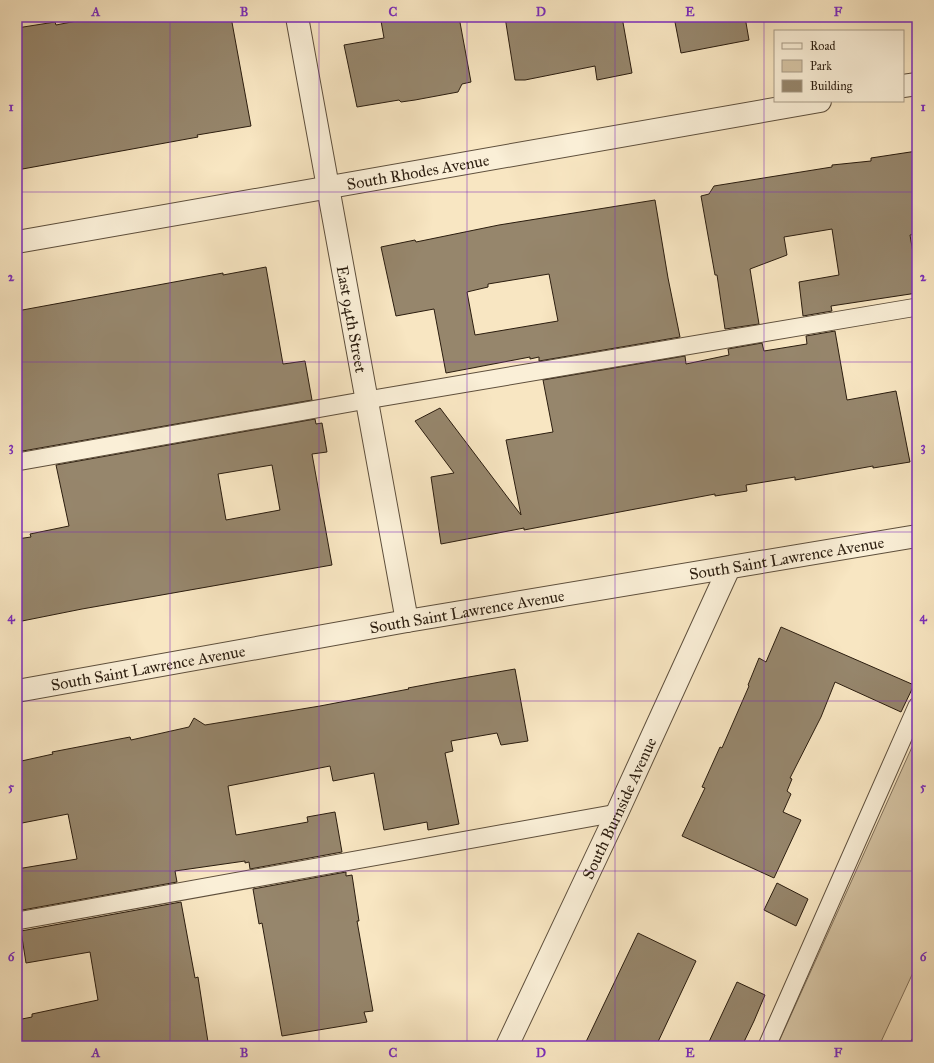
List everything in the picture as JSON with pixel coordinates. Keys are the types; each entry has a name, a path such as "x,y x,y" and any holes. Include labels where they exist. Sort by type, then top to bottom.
{"street":[{"name":"East 94th Street","path":"297,17 407,621"},
{"path":"904,86 917,84"},
{"name":"South Rhodes Avenue","path":"17,242 814,102"},
{"name":"South Saint Lawrence Avenue","path":"17,691 407,621 917,536"},
{"name":"South Burnside Avenue","path":"507,1046 617,813 729,568"}],"lane":[{"path":"17,462 367,400 917,307"},
{"path":"768,1046 917,706"},
{"path":"17,920 617,813"}],"green space":[{"path":"917,736 917,964 879,1046 777,1046"}],"building":[{"path":"97,17 231,17 251,126 17,170 17,28 55,22 56,25"},
{"path":"401,17 459,17 471,82 462,84 458,92 415,100 401,102 399,100 357,107 344,45 384,38 381,21"},
{"path":"505,17 622,17 632,73 597,80 595,66 525,80 515,80"},
{"path":"674,17 745,17 749,40 681,53"},
{"path":"917,151 917,234 910,235 917,277 917,293 831,306 832,311 803,316 799,282 839,275 832,229 784,237 787,255 750,269 759,324 725,329 717,275 715,275 701,196 709,194 714,186 832,167 832,165 871,161 871,158"},
{"path":"655,200 668,278 680,337 539,361 539,357 530,359 530,357 446,373 434,309 396,316 381,247 415,240 416,242 499,225","holes":["549,274 558,321 475,335 467,292 488,287 488,284"]},
{"path":"266,267 283,364 305,361 312,400 17,452 17,311 223,273 223,275"},
{"path":"835,331 847,400 896,391 910,462 873,468 873,466 795,480 795,477 746,485 747,491 715,496 715,494 441,544 431,477 454,473 415,421 440,408 521,515 506,440 553,432 543,380 685,356 686,364 729,355 728,349 762,343 764,351 807,344 806,336"},
{"path":"315,419 316,424 322,423 327,452 312,454 332,565 82,609 17,622 17,539 31,537 30,534 69,526 56,465","holes":["272,465 280,510 226,520 218,474"]},
{"path":"781,627 914,685 901,712 835,682 821,717 790,778 792,779 787,791 791,794 783,812 801,820 774,878 682,836 705,788 702,787 720,747 722,748 749,686 748,685 759,658 766,662"},
{"path":"515,669 528,741 501,745 497,733 451,741 453,751 445,753 459,824 428,830 427,822 384,830 374,773 333,781 330,766 228,786 236,835 308,822 307,817 335,812 342,852 250,869 249,862 245,863 245,861 175,871 177,882 17,911 17,869 77,859 68,814 17,824 17,762 53,754 52,752 130,737 131,740 189,727 194,718 205,725 320,706 409,689 408,688"},
{"path":"346,872 346,876 352,875 359,921 357,921 373,1011 364,1012 367,1022 282,1036 262,923 259,924 253,889"},
{"path":"777,883 808,899 796,926 764,910"},
{"path":"181,902 195,978 198,977 208,1042 187,1046 17,1046 17,1020 32,1017 32,1014 98,1000 90,952 26,963 21,931"},
{"path":"638,933 696,961 656,1046 584,1046"},
{"path":"737,982 765,995 754,1021 742,1046 707,1046"}],"railway":[{"path":"911,1046 917,1033"}]}
